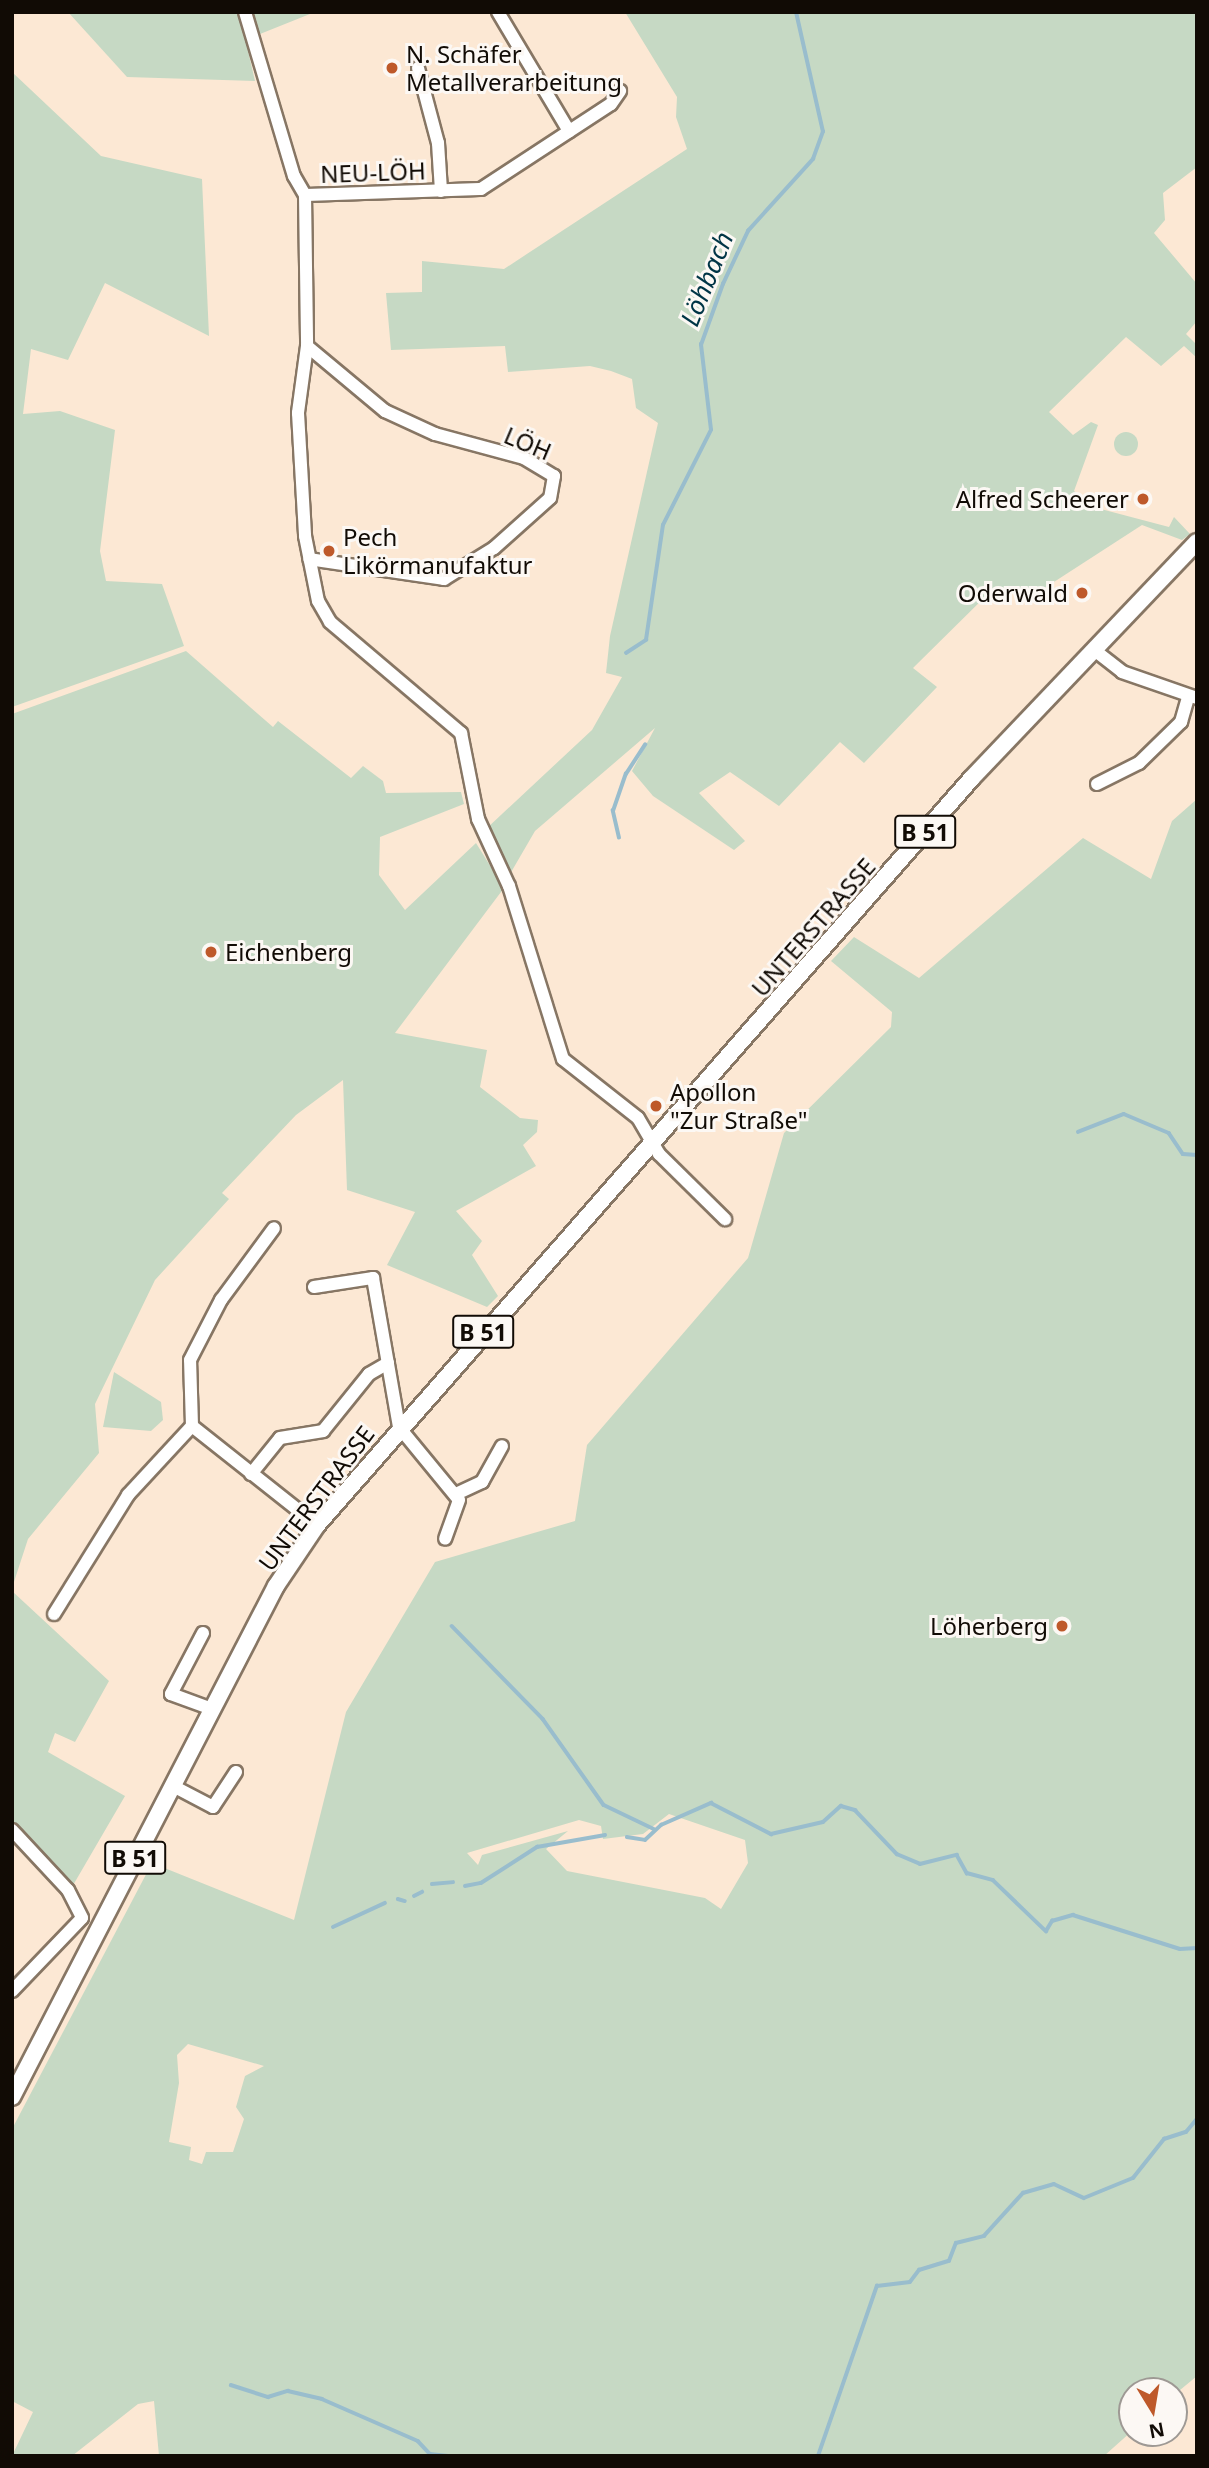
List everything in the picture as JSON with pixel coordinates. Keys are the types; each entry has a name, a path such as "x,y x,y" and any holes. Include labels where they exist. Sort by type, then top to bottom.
{"main road":[{"name":"B 51","path":"1093,649 1197,541"},
{"name":"UNTERSTRASSE","path":"12,2097 276,1586 317,1525 399,1427 656,1145 971,779 1093,649"}],"street":[{"path":"246,12 293,176 305,195 307,346 298,413 309,559 318,601 330,622 461,733 478,819 509,886 563,1059 638,1118 656,1145 725,1219"},
{"path":"498,12 569,131"},
{"name":"NEU-LÖH","path":"418,68 438,143 441,191"},
{"name":"NEU-LÖH","path":"305,195 481,189 611,104 620,91"},
{"name":"LÖH","path":"307,346 385,411 435,435 524,458 554,476 550,498 494,548 437,581 309,559"},
{"path":"1093,649 1122,672 1192,698 1181,722 1139,763 1097,784"},
{"path":"54,1614 128,1494 192,1426 190,1360 221,1300 274,1228"},
{"name":"UNTERSTRASSE","path":"314,1287 373,1278 399,1427 456,1494"},
{"path":"251,1474 280,1438 323,1432 369,1374 388,1363"},
{"path":"192,1426 317,1525"},
{"path":"446,1539 459,1512 456,1494 482,1482 502,1446"},
{"path":"203,1633 171,1694 212,1709"},
{"path":"173,1786 213,1807 236,1772"},
{"path":"12,1830 68,1889 82,1918 99,1926"},
{"path":"12,1991 82,1918"}],"green space":[{"path":"68,12 239,12 255,81 127,77"},
{"path":"248,12 315,12 260,34"},
{"path":"625,12 1197,12 1197,167 1163,193 1165,220 1154,233 1197,284 1197,321 1186,334 1197,345 1197,358 1184,346 1161,366 1126,337 1049,412 1073,435 1091,422 1098,425 1074,491 1097,508 1169,527 1174,517 1190,534 1182,540 1142,525 1040,591 995,587 913,668 937,687 864,763 840,742 779,806 730,772 699,793 745,841 734,850 653,796 632,771 655,728 535,831 510,874 486,829 592,730 622,677 606,673 610,636 658,423 636,408 632,379 611,371 590,366 508,372 505,346 391,350 386,293 422,292 422,261 504,269 687,149 676,117 677,97"},
{"path":"12,72 101,156 202,179 209,336 105,283 68,360 31,349 23,414 60,411 115,430 100,551 106,581 162,584 184,646 12,707"},
{"path":"1126,432 1134,436 1138,444 1134,452 1126,456 1118,452 1114,444 1118,436"},
{"path":"186,651 273,727 278,721 351,778 363,766 383,781 386,793 461,792 464,804 380,837 379,875 405,910 476,843 504,888 395,1033 487,1050 480,1087 520,1118 538,1120 537,1132 523,1145 536,1166 456,1211 482,1241 472,1255 498,1296 487,1307 387,1265 415,1212 347,1190 343,1080 296,1115 222,1193 229,1199 155,1280 95,1404 99,1453 28,1539 12,1588 12,714"},
{"path":"1197,799 1197,2376 1188,2383 1188,2377 1118,2377 1118,2444 1104,2456 159,2456 154,2401 138,2404 72,2456 12,2456 33,2412 12,2401 12,2129 152,1863 294,1920 346,1712 435,1562 575,1521 587,1445 748,1258 784,1133 891,1027 892,1012 831,961 854,937 919,978 1083,838 1151,879 1172,821","holes":["669,1814 745,1840 748,1863 721,1909 705,1898 567,1871 546,1849 568,1831 482,1855 478,1865 467,1853 579,1820 601,1826 603,1839 643,1834","188,2044 264,2066 245,2076 236,2107 244,2119 233,2152 206,2152 202,2164 189,2160 191,2147 169,2142 179,2083 177,2055"]},
{"path":"114,1372 161,1402 163,1420 151,1431 103,1427"},
{"path":"12,1591 109,1681 75,1742 55,1733 48,1752 125,1796 72,1887 12,1823"}],"waterway":[{"name":"Löhbach","path":"626,653 646,640 663,525 711,430 701,345 723,284 748,231 813,159 823,132 796,12"},
{"name":"Löhbach","path":"619,838 613,811 626,774 645,745"},
{"path":"1078,1132 1124,1114 1169,1133 1183,1154 1197,1155"},
{"path":"452,1626 543,1719 604,1805 654,1829"},
{"path":"627,1837 645,1840 661,1825 711,1803 771,1834 823,1822 841,1806 855,1810 897,1854 920,1864 957,1855 967,1873 993,1880 1046,1931 1052,1921 1073,1915 1180,1949 1197,1948"},
{"path":"465,1886 481,1883 537,1847 605,1835"},
{"path":"432,1884 453,1882"},
{"path":"414,1896 422,1892"},
{"path":"398,1899 405,1901"},
{"path":"333,1927 385,1903"},
{"path":"818,2456 877,2286 910,2282 919,2270 949,2261 956,2243 984,2236 1023,2193 1054,2184 1084,2198 1133,2178 1164,2139 1186,2132 1197,2119"},
{"path":"231,2385 268,2397 288,2391 322,2399 418,2441 430,2454 448,2456"}],"place":[{"name":"N. Schäfer Metallverarbeitung","path":"392,68"},
{"name":"Alfred Scheerer","path":"1143,499"},
{"name":"Pech Likörmanufaktur","path":"329,551"},
{"name":"Oderwald","path":"1082,593"},
{"name":"Eichenberg","path":"211,952"},
{"name":"Apollon \"Zur Straße\"","path":"656,1106"},
{"name":"Löherberg","path":"1062,1626"}]}
